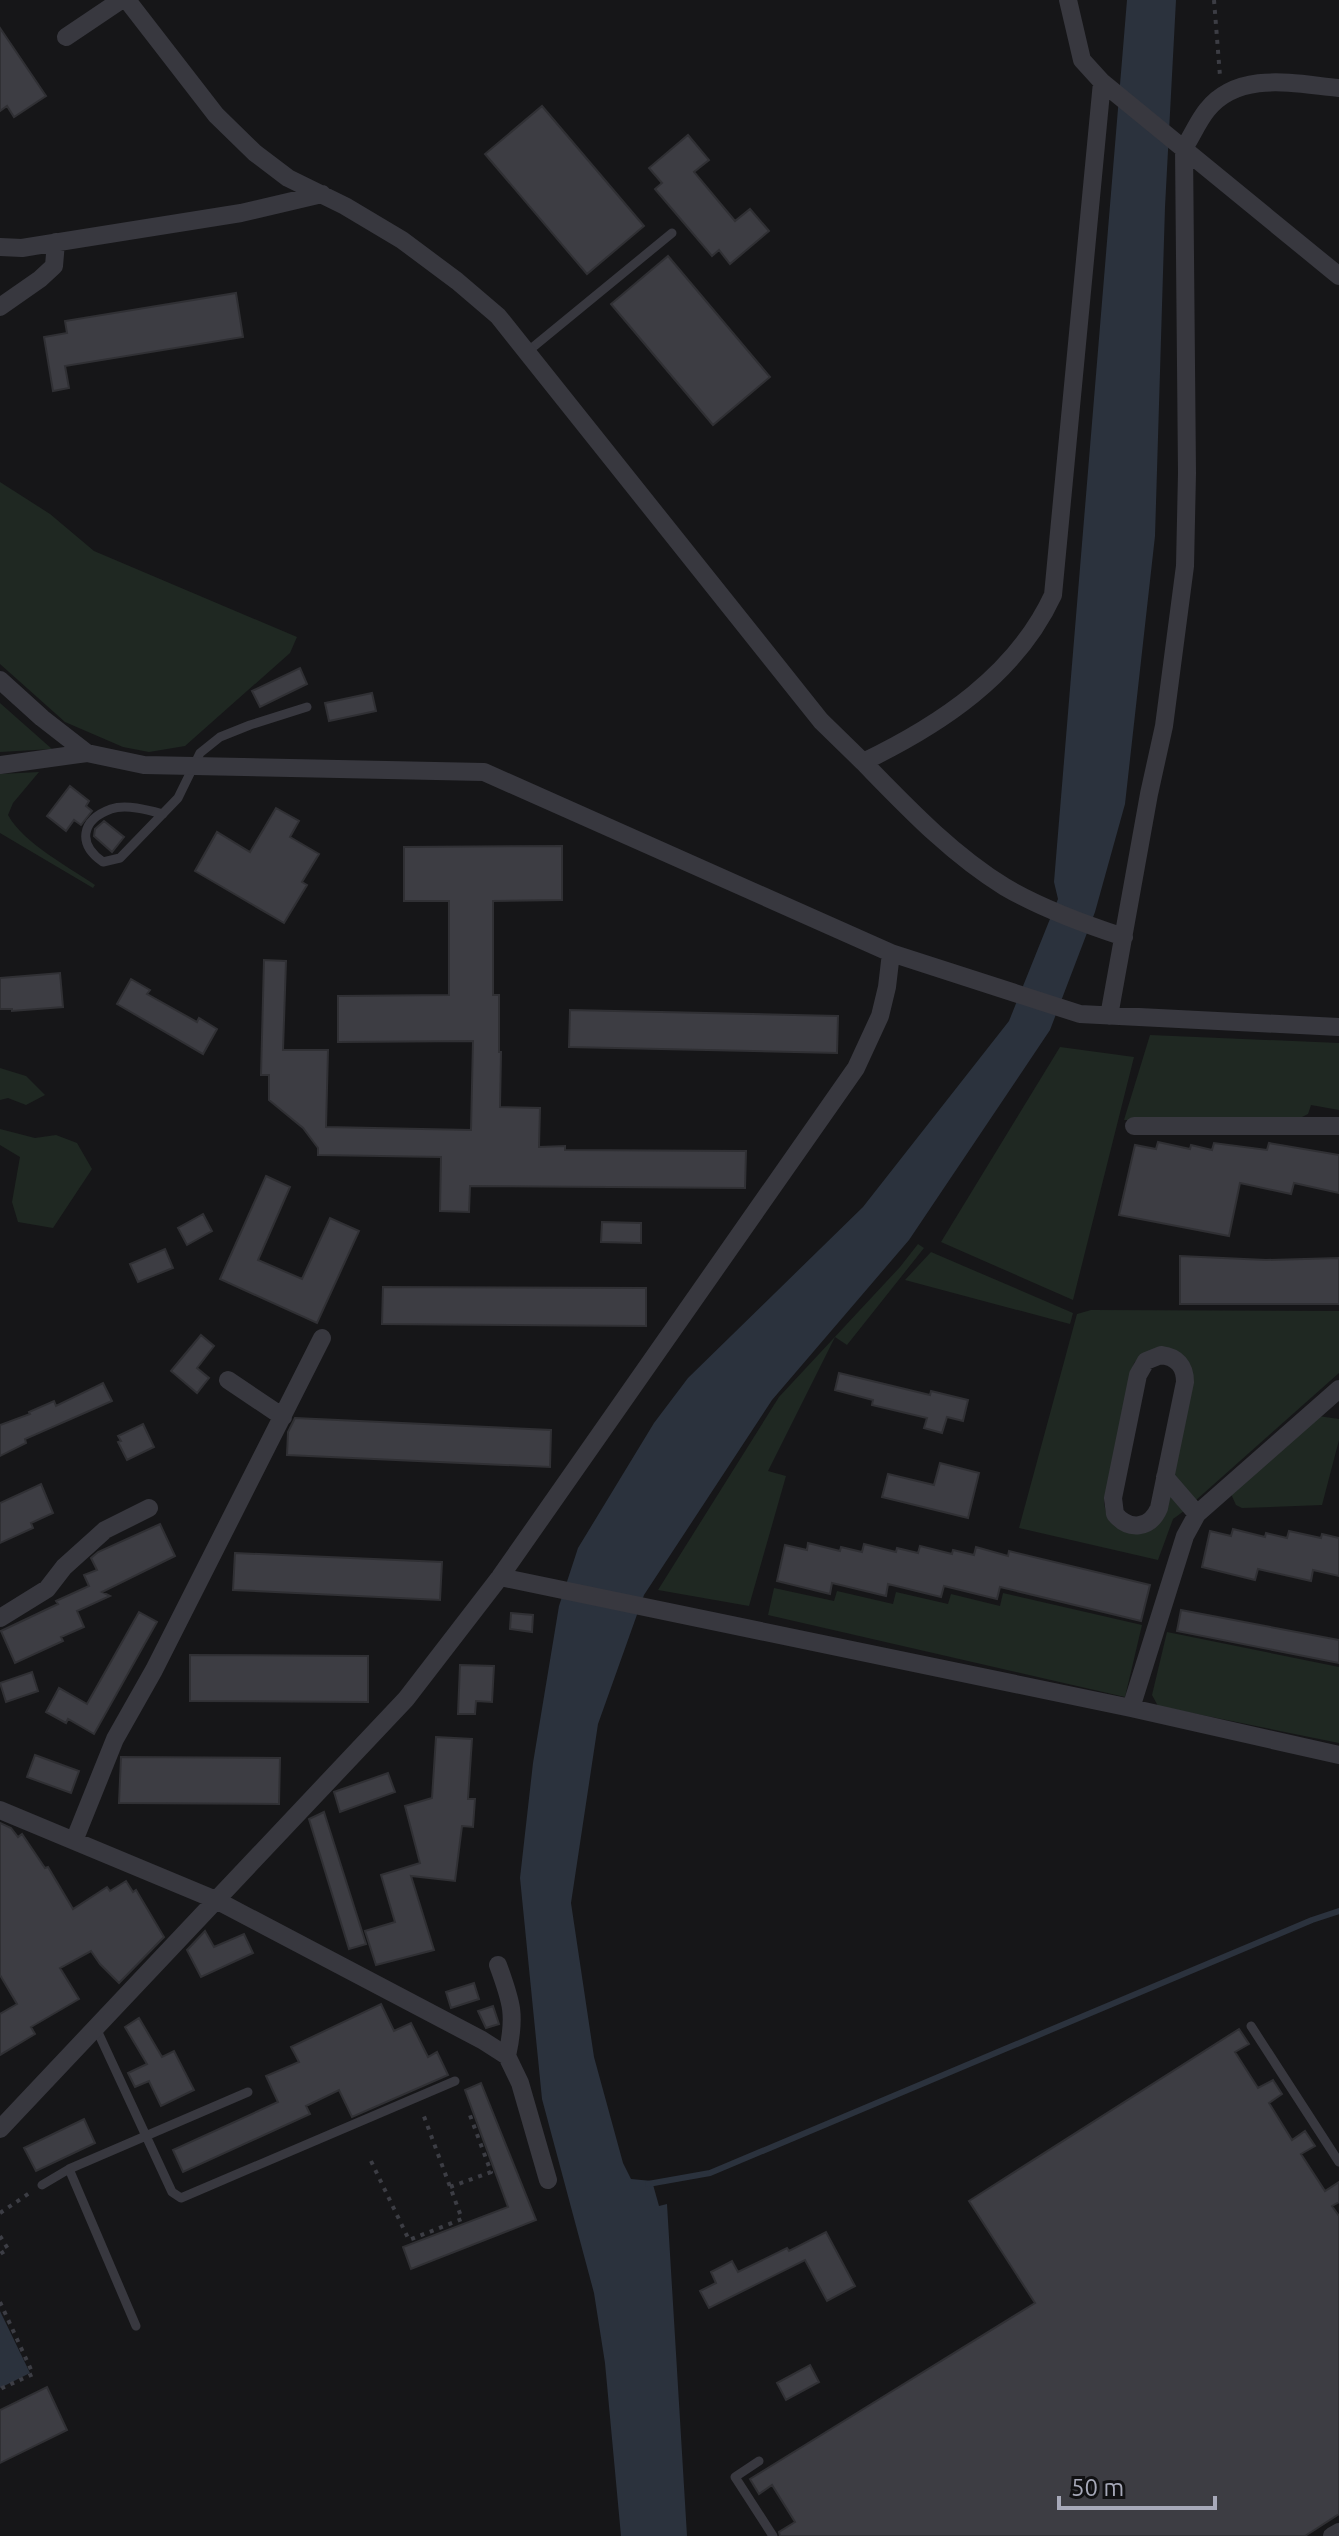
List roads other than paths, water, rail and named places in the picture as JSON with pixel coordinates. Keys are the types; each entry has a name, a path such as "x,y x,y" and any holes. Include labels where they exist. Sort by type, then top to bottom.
{"street":[{"path":"66,37 124,0 216,115 255,153 288,178 402,240 457,281 498,316 821,721 903,803 966,859 1007,888 1124,937"},
{"path":"1068,0 1082,60 1109,88 1339,276"},
{"path":"1109,1016 1164,726 1185,566 1187,473 1178,143 1208,108 1237,88 1265,82 1339,88"},
{"path":"863,762 907,740 971,695 1016,656 1040,622 1053,595 1109,88"},
{"path":"0,247 22,248 241,213 322,194"},
{"path":"0,307 54,266 56,242"},
{"path":"0,680 87,753"},
{"path":"0,765 87,753 144,765 484,772 891,953 1080,1014 1339,1027"},
{"path":"0,2129 406,1699 500,1577 856,1068 880,1016 891,953"},
{"path":"1134,1126 1339,1126"},
{"path":"74,1841 115,1739 154,1670 322,1338"},
{"path":"1161,1355 1177,1360 1185,1374 1165,1477 1159,1508 1150,1521 1135,1526 1120,1520 1115,1514 1113,1498 1138,1375 1146,1361 1161,1355"},
{"path":"228,1380 283,1417"},
{"path":"1131,1708 1185,1536 1197,1514 1339,1389"},
{"path":"1165,1477 1197,1514"},
{"path":"0,1618 47,1589 64,1567 105,1530 149,1508"},
{"path":"500,1577 1131,1708 1339,1755"},
{"path":"0,1810 216,1900 507,2056 520,2083 548,2180"},
{"path":"498,1965 512,2004 513,2028 507,2056"},
{"path":"1332,2536 1339,2532"}],"lane":[{"path":"527,352 672,233"},
{"path":"163,814 142,809 113,808 97,817 85,831 84,838 92,855 103,862 120,858 163,814 178,798 200,753 220,737 307,707"},
{"path":"1251,2026 1339,2162"},
{"path":"96,2028 172,2192 181,2198 455,2081"},
{"path":"42,2185 69,2169 248,2092"},
{"path":"69,2169 136,2326"},
{"path":"759,2461 735,2477 773,2536"}],"waterway":[{"path":"648,2184 710,2173 1339,1911"}]}
